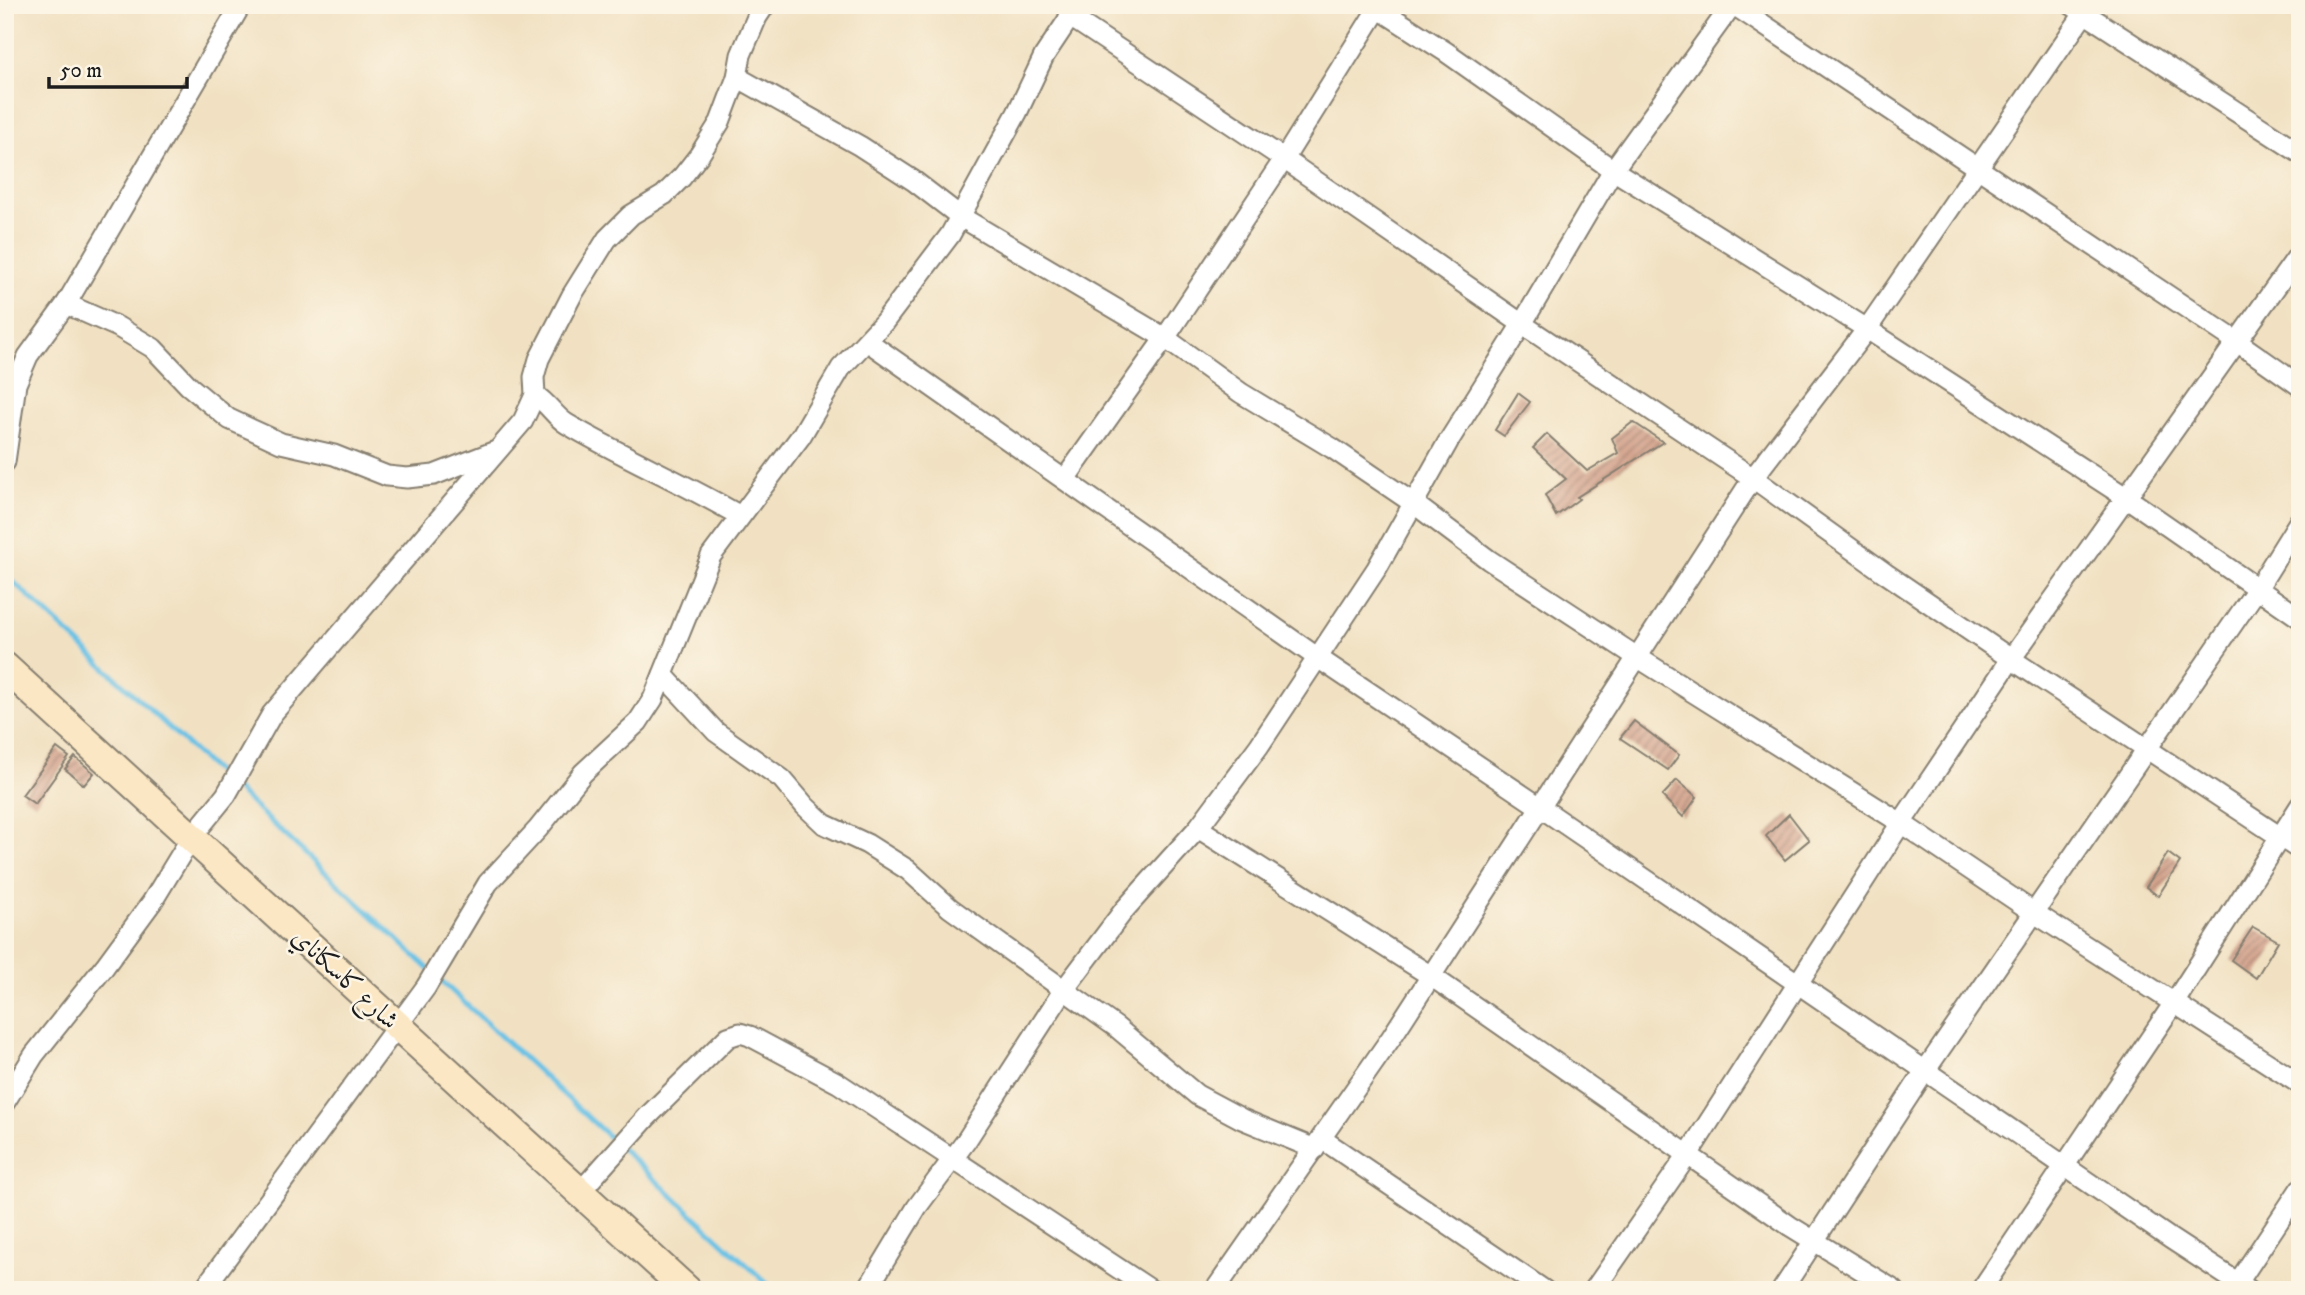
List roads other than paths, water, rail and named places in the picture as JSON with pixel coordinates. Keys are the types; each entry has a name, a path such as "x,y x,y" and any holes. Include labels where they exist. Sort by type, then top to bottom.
{"street":[{"path":"5,462 16,384 27,356 66,304 241,5"},
{"path":"5,1102 34,1055 105,966 152,902 191,838 226,795 272,714 523,421 535,395 534,377 538,359 572,295 607,239 631,215 664,195 700,154 720,122 737,77 741,55 765,5"},
{"path":"867,1290 917,1207 953,1158 1063,991 1125,909 1198,828 1259,746 1383,558 1448,442 1613,170 1733,5 2300,386"},
{"path":"1065,479 1165,338 1284,159 1377,6 1613,170 1867,329 2127,498 2300,618"},
{"path":"1215,1290 1318,1144 1431,976 1754,478 1867,329 1978,169 2082,8 2300,153"},
{"path":"203,1290 426,987 488,883 538,830 583,773 638,722 653,699 711,556 801,436 841,368 867,341 942,246 961,217 1017,113 1044,56 1073,11 1522,324 1754,478 2011,660 2300,850"},
{"path":"737,77 860,146 914,181 961,217 1165,338 1241,393 1332,448 1413,503 1489,560 1900,823 2032,912 2300,1084"},
{"path":"1594,1290 1687,1156 1900,823 2011,660 2300,253"},
{"path":"66,304 118,327 153,348 189,386 229,419 281,443 334,455 387,476 407,478 434,475 499,449"},
{"path":"867,341 1318,658 2240,1287 2300,1189"},
{"path":"535,395 547,402 563,422 740,516"},
{"path":"523,421 563,422"},
{"path":"1782,1290 1925,1071 2257,589 2300,520"},
{"name":"شارع كاسكاناي","path":"5,667 687,1290"},
{"path":"663,675 716,732 782,779 804,806 824,824 867,844 908,870 950,908 1116,1027 1197,1095 1242,1119 1318,1144 1544,1290"},
{"path":"1981,1290 2174,1003 2300,806"},
{"path":"1198,828 1431,976 1687,1156 1894,1290"},
{"path":"579,1193 694,1068 728,1037 740,1033 838,1083 1151,1290"}],"waterway":[{"path":"5,574 228,783"},
{"path":"236,789 431,971"},
{"path":"438,978 774,1290"}]}
